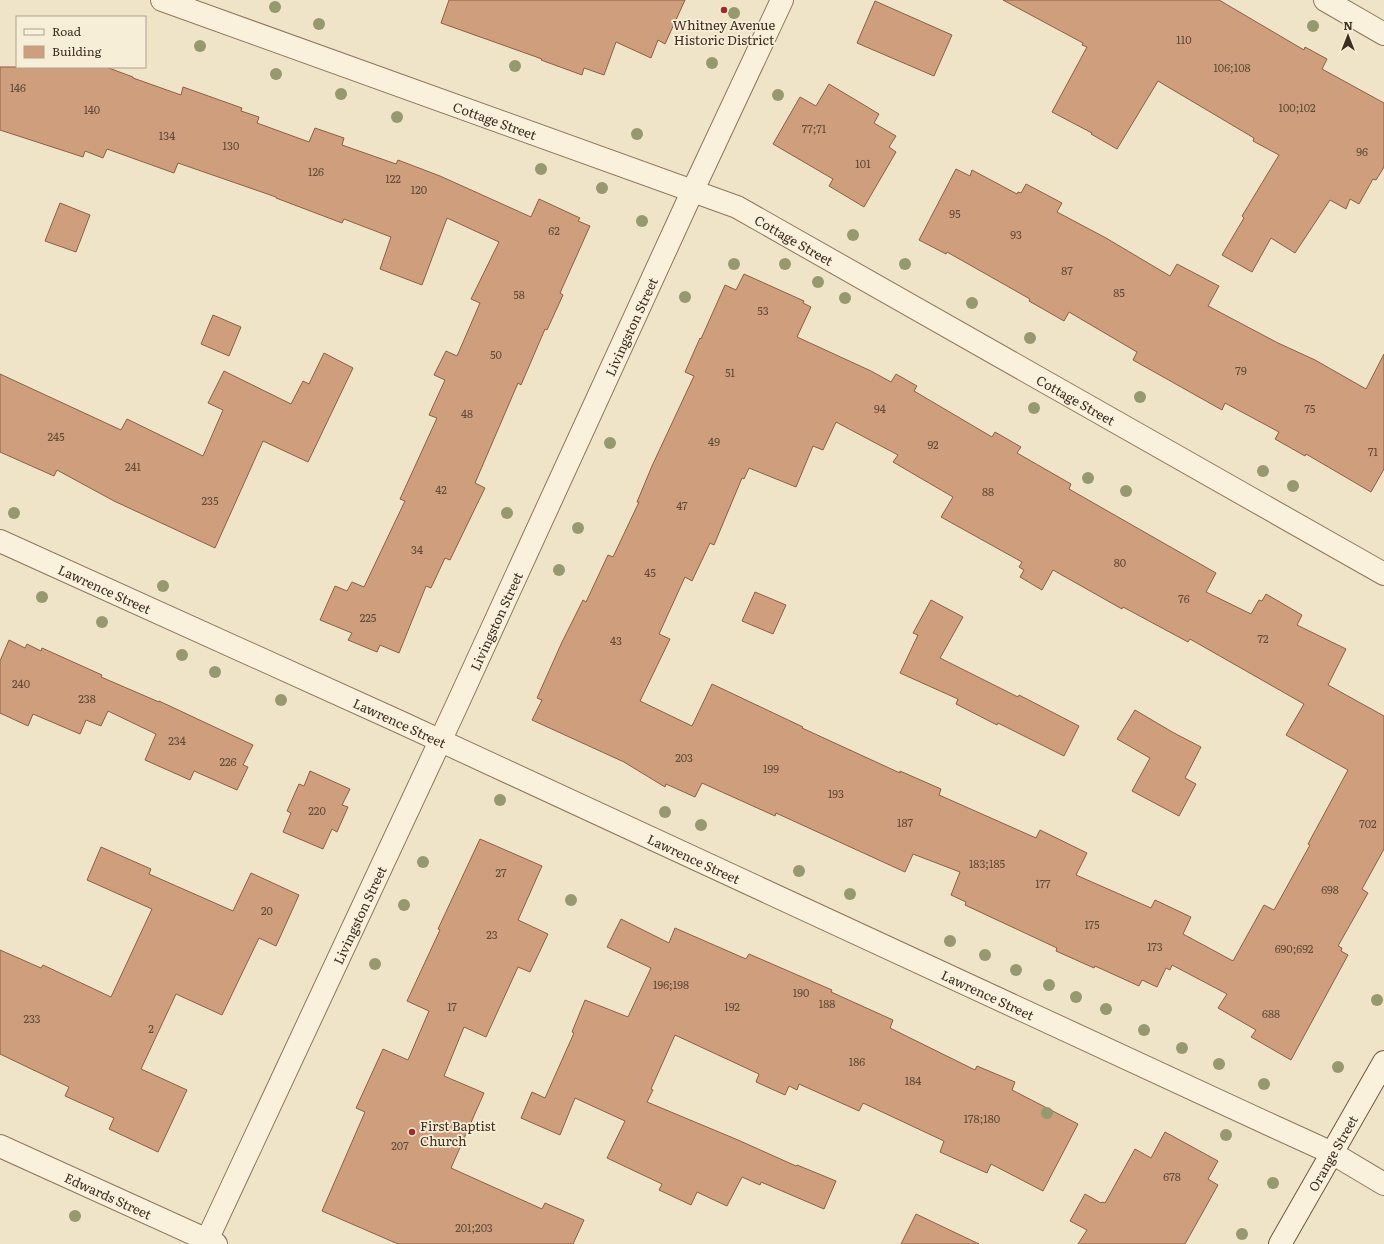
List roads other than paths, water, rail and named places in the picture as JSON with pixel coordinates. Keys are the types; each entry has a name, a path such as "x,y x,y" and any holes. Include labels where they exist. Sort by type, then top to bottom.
{"street":[{"name":"Cottage Street","path":"162,0 737,207 1384,574"},
{"name":"Livingston Street","path":"211,1242 693,190 782,0"},
{"path":"1325,0 1384,34"},
{"name":"Lawrence Street","path":"0,540 441,740 1332,1153 1384,1184"},
{"name":"Orange Street","path":"1280,1244 1384,1062"},
{"name":"Edwards Street","path":"0,1146 211,1242"}],"place":[{"name":"Whitney Avenue Historic District","path":"724,10"},
{"name":"First Baptist Church","path":"412,1132"}]}
